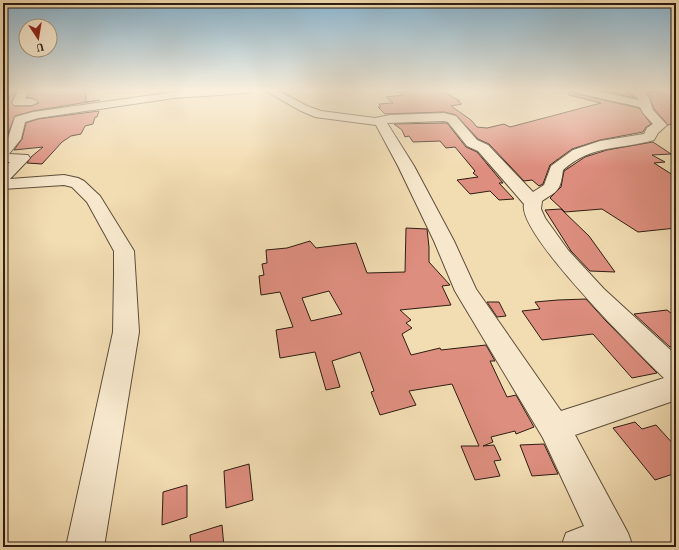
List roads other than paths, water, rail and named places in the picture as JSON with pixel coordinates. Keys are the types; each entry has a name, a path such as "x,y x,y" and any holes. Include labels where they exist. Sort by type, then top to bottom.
{"street":[{"path":"3,152 14,139 19,120 22,116"},
{"path":"19,120 38,116"},
{"path":"333,116 377,121 393,118 450,118 472,143 483,148 533,203"},
{"path":"653,116 661,126 652,131 649,137 642,140 592,147 583,151 556,169 552,187 534,199 532,209 536,219 561,255 596,295 676,372"},
{"path":"377,121 383,127 406,166 444,241 466,291 554,428 601,543"},
{"path":"3,158 23,158 3,177"},
{"path":"3,184 64,180 72,181 78,184 94,200 124,251 126,332 85,547"},
{"path":"554,428 676,387"}]}
